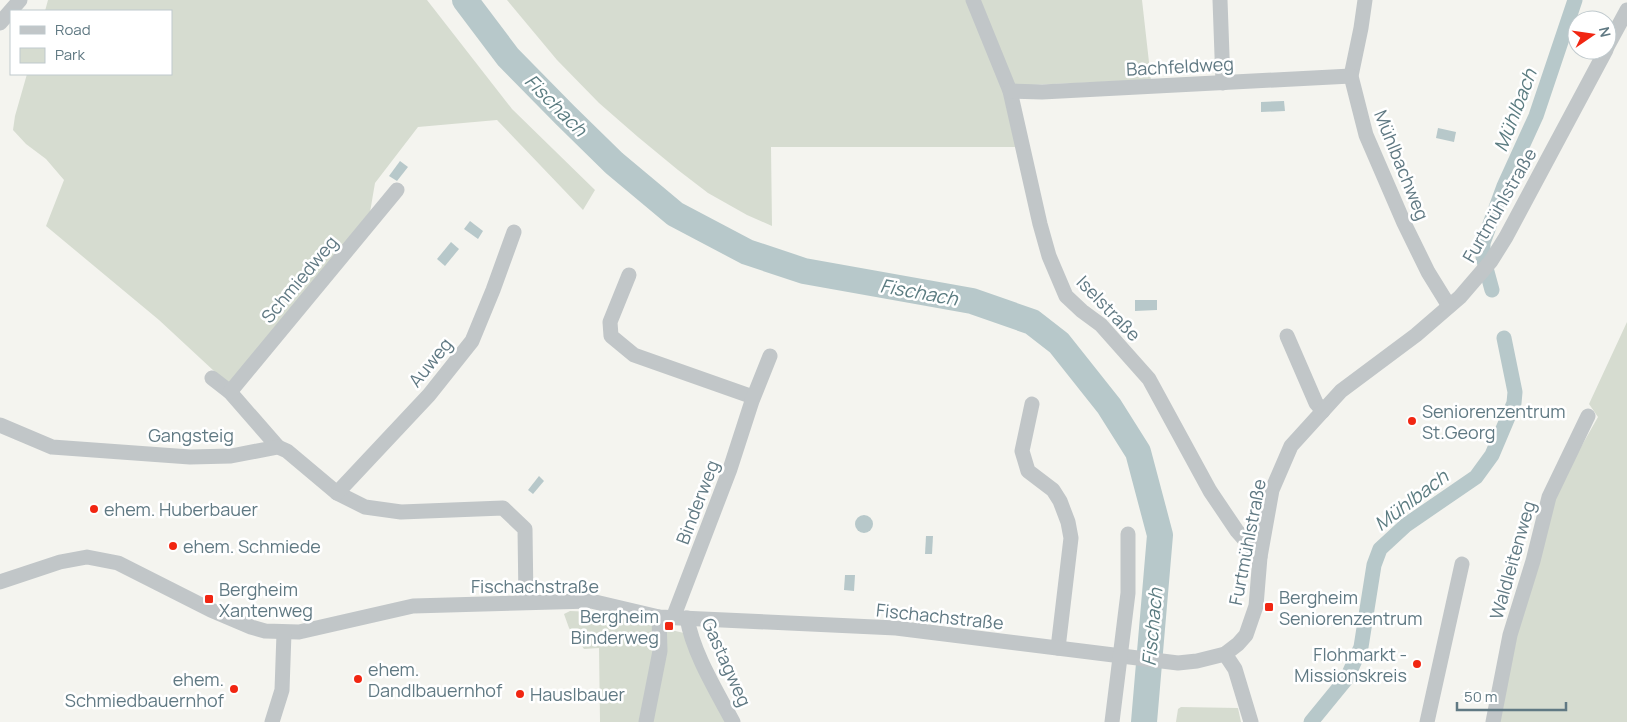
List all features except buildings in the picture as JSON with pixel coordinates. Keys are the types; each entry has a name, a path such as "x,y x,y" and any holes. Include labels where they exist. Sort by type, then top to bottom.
{"street":[{"path":"11,10 20,0"},
{"name":"Iselstraße","path":"973,0 1010,91 1040,224 1049,256 1066,296 1101,325 1149,379 1210,491 1237,531 1260,558"},
{"path":"1220,0 1223,83"},
{"name":"Mühlbachweg","path":"1365,0 1362,28 1351,76 1366,135 1428,272 1449,306"},
{"name":"Furtmühlstraße","path":"1617,29 1627,10"},
{"path":"0,23 10,12"},
{"name":"Furtmühlstraße","path":"1225,654 1246,635 1256,606 1260,558 1272,490 1291,446 1341,390 1416,335 1476,281 1491,261 1525,203 1600,60"},
{"name":"Bachfeldweg","path":"1010,91 1042,92 1351,76"},
{"name":"Schmiedweg","path":"230,392 398,190"},
{"name":"Auweg","path":"338,493 429,395 472,341 514,232"},
{"path":"629,276 610,322 611,336 634,355 753,397"},
{"path":"1287,336 1316,403 1323,411"},
{"name":"Binderweg","path":"673,618 730,469 753,397 770,356"},
{"path":"212,378 230,392 278,447 287,451 338,493 365,507 401,512 503,508 526,529 526,602"},
{"path":"1032,404 1022,450 1028,471 1053,490 1060,501 1068,522 1071,538 1058,648"},
{"name":"Waldleitenweg","path":"1493,722 1510,635 1533,561 1549,497 1588,416"},
{"name":"Gangsteig","path":"0,424 52,447 190,457 231,456 278,447"},
{"path":"1112,722 1128,593 1128,534"},
{"name":"Fischachstraße","path":"0,582 60,562 87,557 118,563 211,610 250,626 265,631 284,633 299,632 413,606 592,601 673,618 896,628 1171,662 1197,661 1225,654"},
{"path":"1428,722 1462,564"},
{"path":"646,722 660,651 673,618"},
{"name":"Gastagweg","path":"673,618 690,632 713,684 733,722"},
{"path":"272,722 282,690 284,633"},
{"path":"1225,654 1235,669 1251,722"}],"green space":[{"path":"48,0 427,0 512,109 595,190 583,210 497,120 418,127 375,183 369,218 228,384 159,320 46,226 64,180 46,159 26,144 13,130 27,75 172,75 172,10 45,10"},
{"path":"507,0 1142,0 1151,80 1002,86 1018,147 771,147 772,226 747,215 708,193 638,137 599,103 557,60"},
{"path":"1627,322 1627,722 1499,722 1511,642 1552,498 1598,417 1589,404"},
{"path":"570,611 595,612 684,633 728,722 600,722 599,648 584,649 569,628 564,614"},
{"path":"1181,707 1238,708 1241,722 1176,722 1178,709"}],"shaded area":[{"path":"1284,101 1285,111 1261,112 1261,102"},
{"path":"1438,128 1456,132 1454,142 1436,138"},
{"path":"400,161 408,167 397,181 389,176"},
{"path":"470,221 483,231 478,239 464,229"},
{"path":"451,242 459,249 445,266 437,259"},
{"path":"1135,300 1157,300 1157,310 1135,311"},
{"path":"539,476 544,481 533,494 528,490"},
{"path":"864,515 870,518 873,524 870,530 864,533 858,530 855,524 858,518"},
{"path":"926,536 933,536 932,554 925,554"},
{"path":"845,575 855,575 854,591 844,590"}],"waterway":[{"name":"Fischach","path":"465,0 508,57 614,163 675,214 747,252 804,271 972,301 1032,322 1059,343 1109,406 1138,452 1160,535 1144,722"},
{"name":"Mühlbach","path":"1492,290 1483,257 1483,243 1504,186 1536,116 1575,0"},
{"name":"Mühlbach","path":"1311,722 1347,678 1361,647 1374,565 1380,549 1406,525 1476,477 1492,455 1514,403 1515,392 1504,338"}],"place":[{"name":"Seniorenzentrum St.Georg","path":"1412,421"},
{"name":"ehem. Huberbauer","path":"94,509"},
{"name":"ehem. Schmiede","path":"173,546"},
{"name":"Bergheim Xantenweg","path":"209,599"},
{"name":"Bergheim Seniorenzentrum","path":"1269,607"},
{"name":"Bergheim Binderweg","path":"669,626"},
{"name":"Flohmarkt - Missionskreis","path":"1417,664"},
{"name":"ehem. Dandlbauernhof","path":"358,679"},
{"name":"ehem. Schmiedbauernhof","path":"234,689"},
{"name":"Hauslbauer","path":"520,694"}]}
